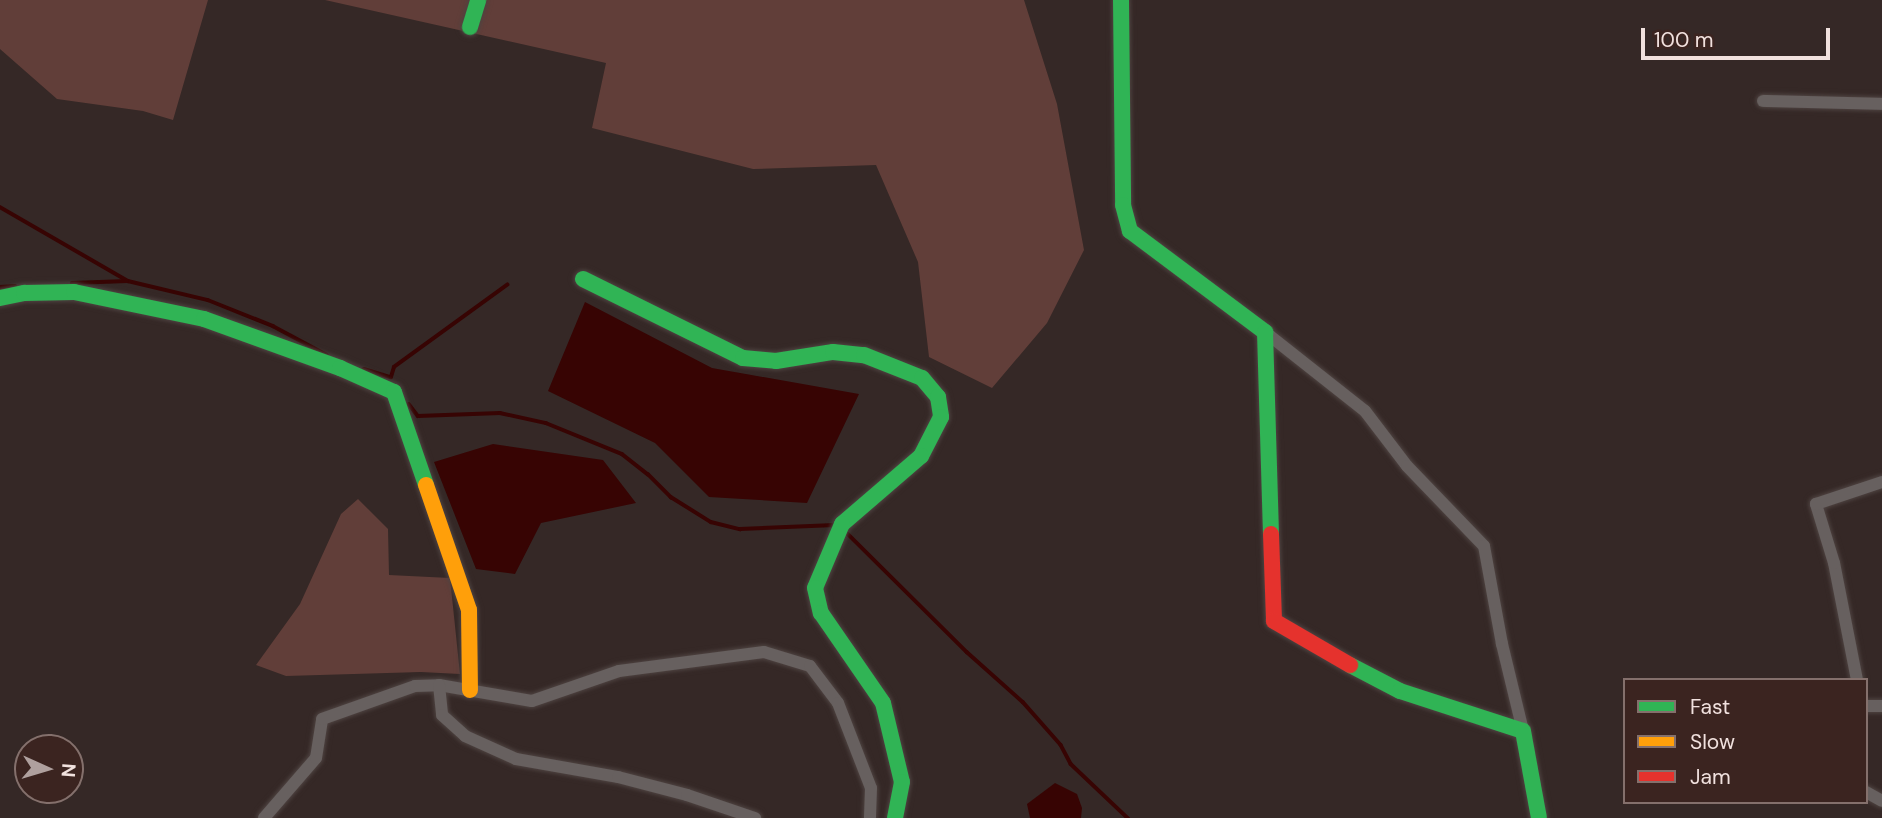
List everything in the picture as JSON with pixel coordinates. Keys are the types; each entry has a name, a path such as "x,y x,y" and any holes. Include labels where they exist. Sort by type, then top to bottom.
{"street":[{"path":"471,27 478,0"},
{"path":"1121,0 1124,205 1130,231 1365,411 1407,466 1484,546 1539,818"},
{"path":"1763,101 1882,104"},
{"path":"583,279 743,358 776,361 833,352 864,355 922,378 938,397 941,417 921,456 841,527 815,588 821,613 883,704 902,782 895,818"},
{"path":"0,298 23,293 74,292 204,318 340,368 394,392 469,610 470,691"},
{"path":"1265,332 1274,621 1318,649 1400,691 1523,731"},
{"path":"1857,678 1834,563 1816,504 1882,482"},
{"path":"264,818 316,758 322,719 415,686 439,685 532,701 619,671 764,652 810,666 838,703 871,788 870,818"},
{"path":"439,685 442,715 465,736 516,759 618,776 755,818"}],"shaded area":[{"path":"0,0 208,0 173,120 143,111 57,99 0,49"},
{"path":"325,0 1024,0 1057,104 1084,250 1047,323 992,388 929,357 918,262 876,165 753,169 592,128 606,63"},
{"path":"585,302 712,368 859,394 807,503 709,497 655,443 548,391"},
{"path":"493,444 603,460 636,503 541,523 515,574 476,569 434,462"},
{"path":"358,499 388,529 389,575 450,578 460,674 421,672 286,676 256,665 300,604 341,514"},
{"path":"1055,783 1077,794 1082,808 1081,818 1030,818 1027,804"}],"waterway":[{"path":"0,207 128,281 208,300 273,326 327,355"},
{"path":"72,283 127,281"},
{"path":"364,369 391,377 394,367 507,285"},
{"path":"0,287 15,286"},
{"path":"409,404 418,416 500,413 546,423 622,454 648,474 671,497 711,522 740,529 835,525"},
{"path":"844,530 967,652 1023,702 1061,745 1071,764 1128,818"}],"traffic: fast":[{"path":"470,27 478,0"},
{"path":"1121,0 1123,205 1130,231 1265,332 1271,534"},
{"path":"583,279 743,358 776,361 833,352 864,355 922,378 938,397 941,417 921,456 842,524 815,588 821,613 883,703 902,782 895,818"},
{"path":"0,298 24,293 74,292 204,319 340,368 394,392 426,485"},
{"path":"1350,665 1400,691 1523,731 1539,818"}],"traffic: slow":[{"path":"426,485 469,610 470,690"}],"traffic: jam":[{"path":"1271,534 1274,621 1350,665"}]}
